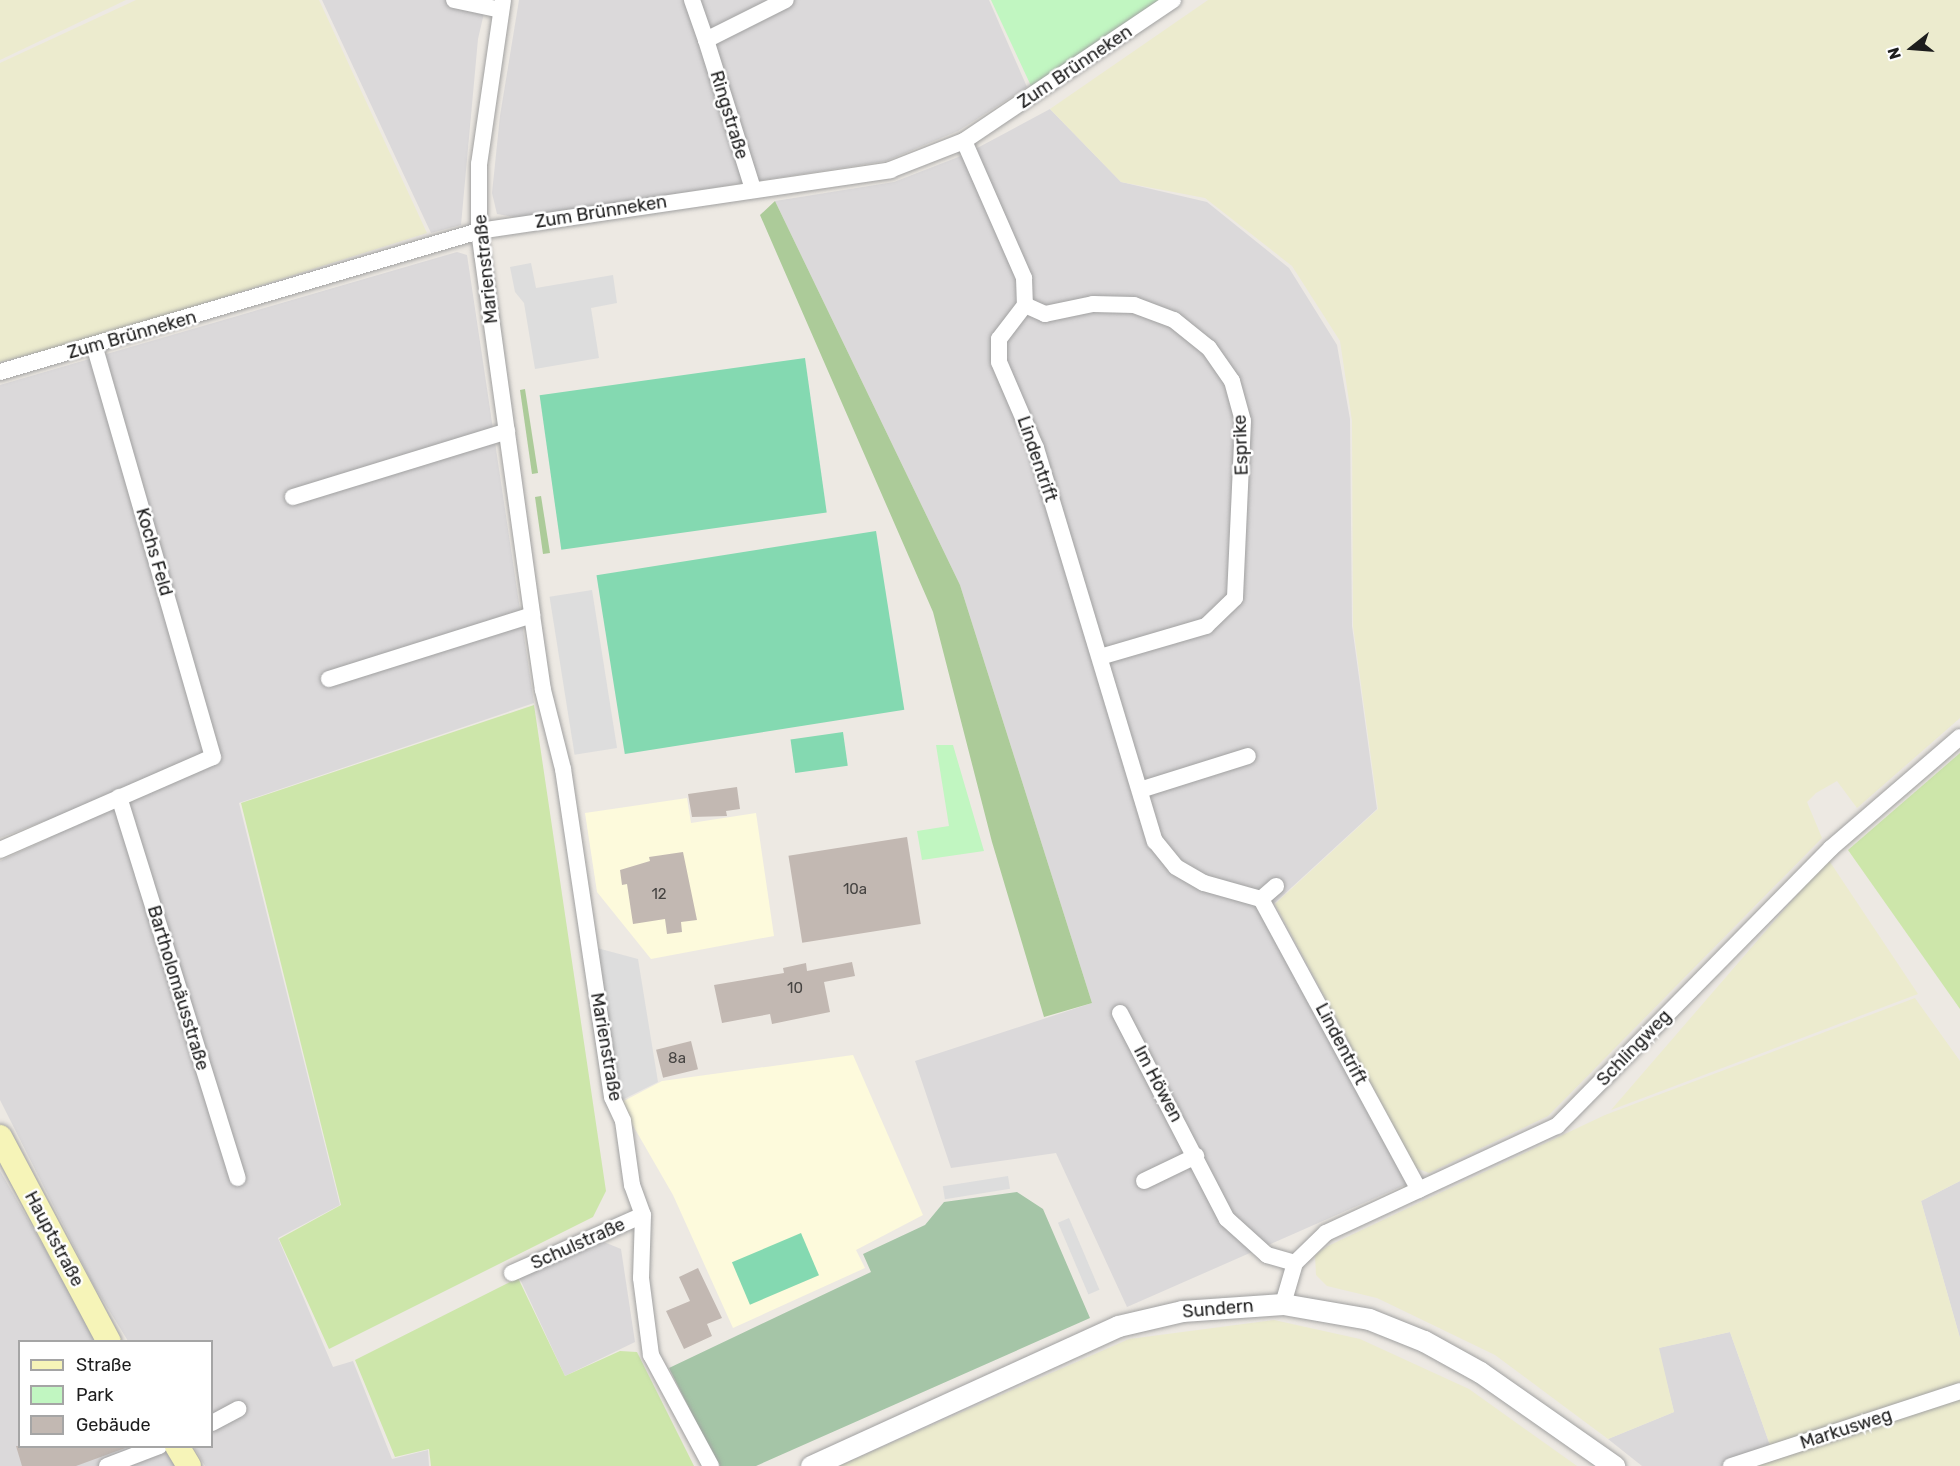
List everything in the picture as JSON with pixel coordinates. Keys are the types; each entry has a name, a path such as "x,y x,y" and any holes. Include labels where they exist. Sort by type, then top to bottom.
{"main road":[{"name":"Hauptstraße","path":"0,1137 108,1340"},
{"path":"178,1448 189,1466"}],"street":[{"path":"454,0 502,5"},
{"name":"Ringstraße","path":"692,0 753,189"},
{"path":"706,40 786,0"},
{"name":"Zum Brünneken","path":"0,372 95,347 479,231 890,170 964,141 1173,0"},
{"name":"Marienstraße","path":"502,5 479,164 479,231 532,615 543,690 563,769 612,1097 623,1120 632,1185 643,1215 641,1278 651,1355 711,1466"},
{"path":"964,141 1023,278 1025,305"},
{"name":"Esprike","path":"1025,305 1045,314 1093,304 1134,305 1174,320 1209,348 1232,381 1244,421 1235,598 1206,626 1100,657"},
{"name":"Lindentrift","path":"1025,305 999,339 999,362 1036,448 1155,841 1176,867 1204,883 1261,900 1419,1190"},
{"name":"Kochs Feld","path":"95,347 213,757 119,797"},
{"path":"293,497 507,431"},
{"path":"329,679 532,615"},
{"name":"Schlingweg","path":"1294,1263 1326,1233 1557,1126 1831,848 1960,737"},
{"path":"1140,790 1248,756"},
{"path":"0,850 119,797"},
{"name":"Bartholomäusstraße","path":"119,797 238,1178"},
{"path":"1261,900 1276,886"},
{"name":"Im Höwen","path":"1120,1013 1227,1219 1248,1242 1267,1255 1294,1263"},
{"path":"1144,1181 1196,1156"},
{"name":"Schulstraße","path":"512,1273 643,1215"},
{"path":"1282,1304 1294,1263"},
{"name":"Sundern","path":"812,1466 1118,1326 1182,1311 1282,1304 1369,1319 1424,1341 1480,1372 1614,1466"},
{"name":"Markusweg","path":"1731,1466 1960,1391"},
{"path":"213,1422 238,1409"},
{"path":"107,1466 154,1448"}],"shaded area":[{"path":"322,0 487,0 478,39 461,225 431,233"},
{"path":"519,0 989,0 1027,87 958,131 886,161 520,218 497,214 492,193 500,116"},
{"path":"1050,109 1121,182 1207,202 1289,268 1337,345 1350,419 1352,626 1377,809 1266,911 1407,1184 1127,1307 1056,1153 951,1168 915,1061 1092,1003 960,585 775,201 894,182 966,154"},
{"path":"457,252 467,255 534,703 239,803 340,1205 278,1238 333,1367 353,1361 392,1459 428,1450 429,1466 205,1466 195,1448 213,1448 213,1340 127,1340 93,1284 0,1100 0,861 50,838 44,821 0,838 0,385"},
{"path":"531,263 536,288 613,275 617,303 591,308 599,358 535,369 524,303 515,292 510,267"},
{"path":"592,590 617,748 575,755 550,597"},
{"path":"687,798 691,823 756,813 774,936 651,959 597,892 585,813"},
{"path":"597,948 638,959 658,1082 620,1101"},
{"path":"853,1055 923,1215 856,1250 865,1268 733,1328 673,1195 620,1103 662,1081"},
{"path":"0,1171 97,1340 18,1340 18,1448 164,1448 176,1466 0,1466"},
{"path":"1008,1176 1010,1189 945,1199 943,1186"},
{"path":"1960,1181 1960,1338 1921,1201"},
{"path":"1069,1218 1099,1290 1088,1294 1058,1223"},
{"path":"599,1240 621,1249 635,1342 565,1376 519,1277"},
{"path":"1730,1332 1771,1448 1738,1466 1642,1466 1608,1439 1674,1412 1658,1348"}],"green space":[{"path":"0,0 126,0 0,60"},
{"path":"136,0 319,0 427,233 91,339 0,362 0,63"},
{"path":"991,0 1159,0 1032,88"},
{"path":"1208,0 1960,0 1960,718 1857,808 1837,781 1816,793 1807,802 1822,838 1548,1116 1429,1173 1416,1168 1275,904 1378,809 1353,626 1352,421 1340,341 1292,266 1205,198 1121,182 1050,109"},
{"path":"775,201 960,585 1092,1003 1044,1017 992,842 933,612 760,215"},
{"path":"805,358 827,512 561,550 540,395"},
{"path":"525,389 538,473 532,474 520,390"},
{"path":"541,496 550,553 543,554 535,497"},
{"path":"876,531 904,710 625,754 596,575"},
{"path":"534,705 606,1191 593,1217 329,1349 279,1239 341,1205 241,803"},
{"path":"843,732 848,766 795,773 791,739"},
{"path":"936,745 953,745 984,851 922,860 917,831 949,826"},
{"path":"1960,753 1960,1009 1848,850"},
{"path":"1828,859 1918,994 1611,1110"},
{"path":"1915,998 1960,1061 1960,1181 1921,1201 1960,1338 1960,1385 1771,1448 1730,1332 1659,1348 1674,1412 1608,1439 1495,1355 1377,1298 1327,1286 1316,1275 1315,1255 1328,1246 1605,1115"},
{"path":"1017,1192 1043,1209 1090,1318 756,1466 718,1466 669,1368 871,1272 863,1254 925,1225 944,1202"},
{"path":"801,1233 819,1275 750,1305 732,1262"},
{"path":"518,1278 565,1376 620,1351 637,1352 694,1466 431,1466 429,1449 395,1457 355,1360"},
{"path":"1274,1320 1360,1339 1469,1389 1577,1466 839,1466 1129,1339"},
{"path":"1960,1399 1960,1466 1749,1466"}],"building":[{"path":"737,787 740,809 726,811 727,816 692,817 688,794"},
{"path":"907,837 921,924 802,943 788,856"},
{"path":"683,852 697,920 681,922 682,932 667,934 665,919 633,924 627,884 622,885 620,870 650,861 649,857"},
{"path":"852,962 855,976 824,982 830,1012 772,1024 770,1014 722,1023 714,985 784,973 783,968 806,963 807,971"},
{"path":"691,1041 698,1069 663,1078 656,1050"},
{"path":"698,1268 722,1318 707,1324 712,1336 684,1349 666,1311 690,1301 679,1277"},
{"path":"16,1446 18,1448 125,1448 76,1466 22,1466"}]}
